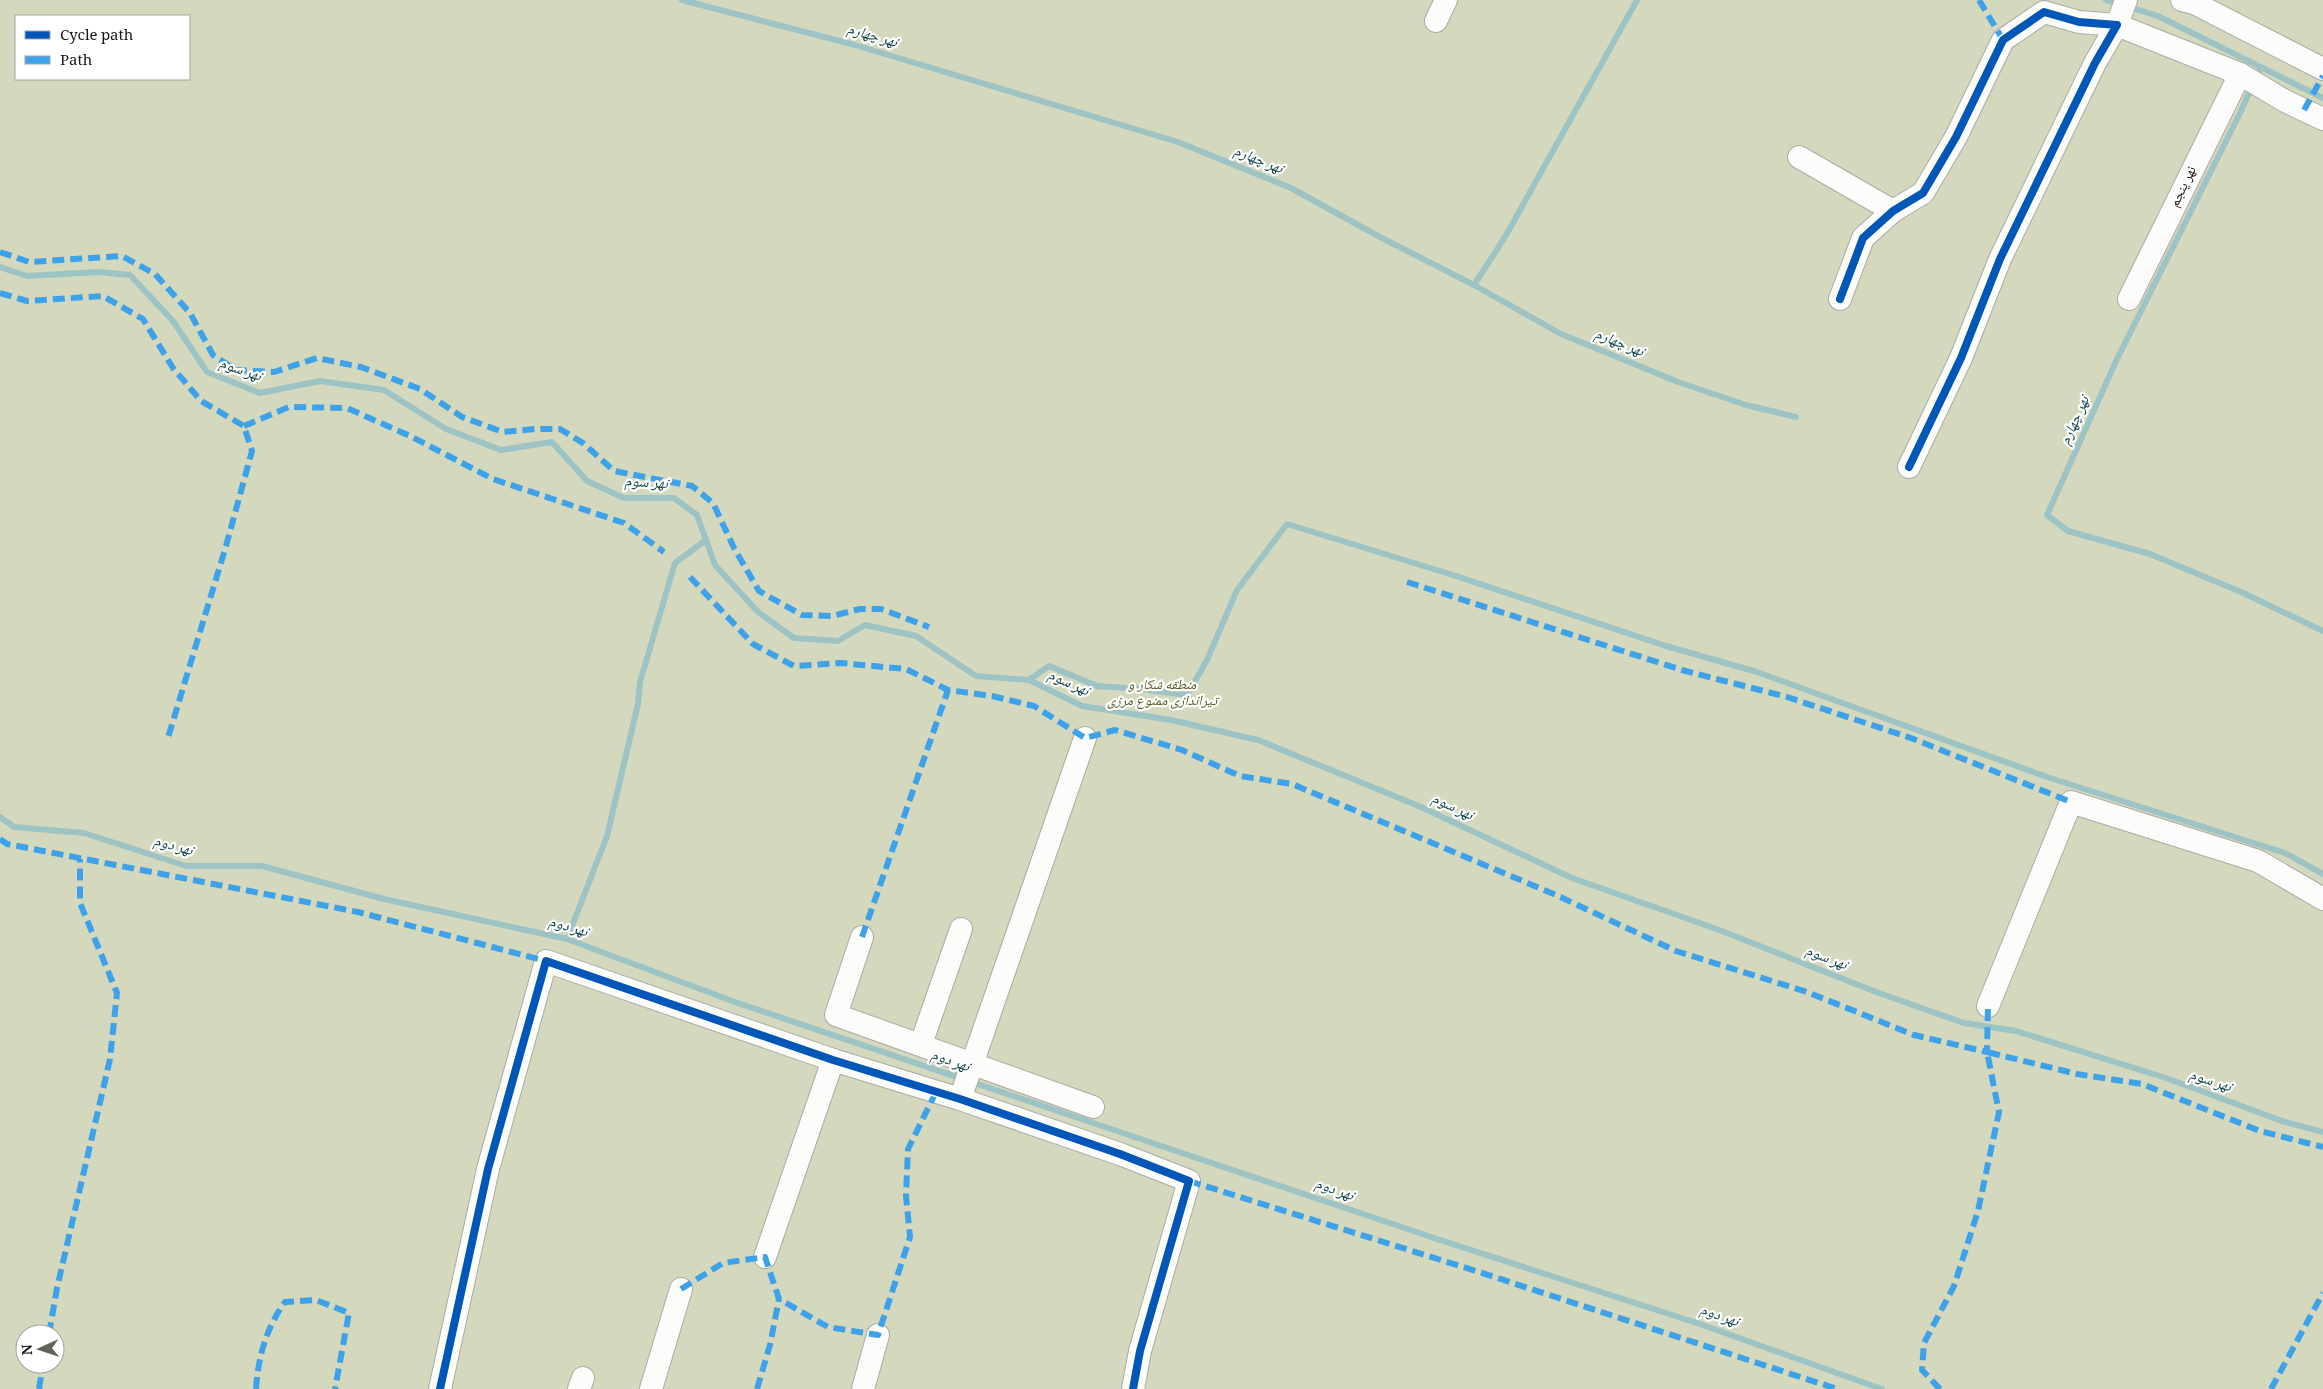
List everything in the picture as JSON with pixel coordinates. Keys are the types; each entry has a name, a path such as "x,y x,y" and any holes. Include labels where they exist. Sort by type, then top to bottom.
{"street":[{"path":"1436,21 1446,0"},
{"path":"2182,0 2194,3 2323,69"},
{"path":"1840,299 1863,238 1893,211 1923,193 1956,137 2003,40 2044,12 2079,22 2121,13 2323,119"},
{"path":"1909,467 1961,358 2000,259 2095,62 2121,13"},
{"name":"نهر پنجم","path":"2129,299 2250,80"},
{"path":"1799,157 1893,211"},
{"path":"966,1080 1085,738"},
{"path":"1988,1006 2071,802 2258,861 2323,899"},
{"path":"921,1044 961,929"},
{"path":"862,937 836,1015 921,1044 966,1080 1120,1154 1189,1181 1140,1352 1133,1389"},
{"path":"440,1389 488,1169 546,961 833,1060 966,1080 1093,1107"},
{"path":"765,1257 833,1060"},
{"path":"651,1389 681,1289"},
{"path":"863,1389 878,1335"}],"green space":[{"name":"منطقه شکار و تیراندازی ممنوع مرزی","path":"0,0 2323,0 2323,1389 0,1389"}],"waterway":[{"name":"نهر چهارم","path":"682,0 855,45 1178,142 1291,188 1378,236 1474,285 1561,334 1678,382 1746,405 1796,417"},
{"path":"1474,285 1505,237 1637,0"},
{"path":"2106,0 2158,16 2323,98"},
{"name":"نهر چهارم","path":"2261,67 2241,111 2117,359 2047,515 2068,531 2150,554 2241,592 2323,631"},
{"name":"نهر سوم","path":"0,267 27,276 99,272 130,275 173,321 207,372 260,393 320,381 384,390 446,429 501,450 552,442 587,481 624,498 674,498 697,515 715,565 758,612 794,638 838,641 865,625 916,636 976,676 1029,680 1082,706 1171,720 1258,740 1421,807 1572,878 1722,931 1876,992 1964,1023 2016,1031 2166,1078 2282,1121 2323,1132"},
{"path":"1029,680 1049,666 1097,686 1187,695 1207,660 1237,590 1287,524 1453,575 1666,646 1757,672 2047,777 2285,853 2323,874"},
{"path":"567,939 607,836 638,704 640,682 675,563 706,540"},
{"name":"نهر دوم","path":"0,817 14,827 84,833 186,866 262,866 384,899 567,939 735,1002 1437,1239 1700,1324 1882,1389"}],"marked path":[{"path":"1979,0 2003,40"},
{"path":"2304,110 2323,76"},
{"path":"0,252 29,262 122,256 155,274 190,313 213,355 236,370 274,372 317,358 361,367 420,389 462,417 503,432 560,429 583,443 614,471 692,486 713,503 734,548 759,591 802,615 832,616 860,609 881,609 929,627"},
{"path":"0,293 27,301 103,296 143,319 173,368 201,401 244,426 252,451 226,546 167,741"},
{"path":"244,426 289,407 347,408 410,436 493,479 624,523 664,552"},
{"path":"690,577 753,644 794,666 841,663 906,669 948,690 992,696 1034,706 1085,738 1115,730 1182,750 1240,776 1292,784 1556,895 1676,951 1807,992 1914,1035 1987,1052 1988,1006"},
{"path":"1407,582 1682,670 1787,697 1911,738 2071,802"},
{"path":"862,937 948,690"},
{"path":"0,839 7,844 358,912 546,961"},
{"path":"51,1324 57,1288 110,1059 117,993 80,903 80,859"},
{"path":"1940,1389 1922,1370 1924,1343 1954,1286 1978,1211 1999,1112 1987,1052 2077,1074 2142,1084 2260,1131 2323,1147"},
{"path":"681,1289 723,1263 765,1257 779,1299 828,1327 878,1335 910,1237 906,1196 908,1149 936,1092"},
{"path":"1189,1181 1476,1271 1837,1389"},
{"path":"2271,1389 2323,1293"},
{"path":"757,1389 770,1345 779,1299"},
{"path":"256,1389 264,1344 278,1312 285,1302 316,1300 349,1313 335,1389"},
{"path":"39,1389 41,1374"}],"cycle path":[{"path":"1840,299 1863,238 1893,211 1923,193 1956,137 2003,40 2044,12 2079,22 2117,25 2095,63 2000,259 1961,358 1909,467"},
{"path":"440,1389 488,1169 546,961 833,1060 960,1099 1120,1154 1189,1181 1140,1351 1133,1389"}]}
